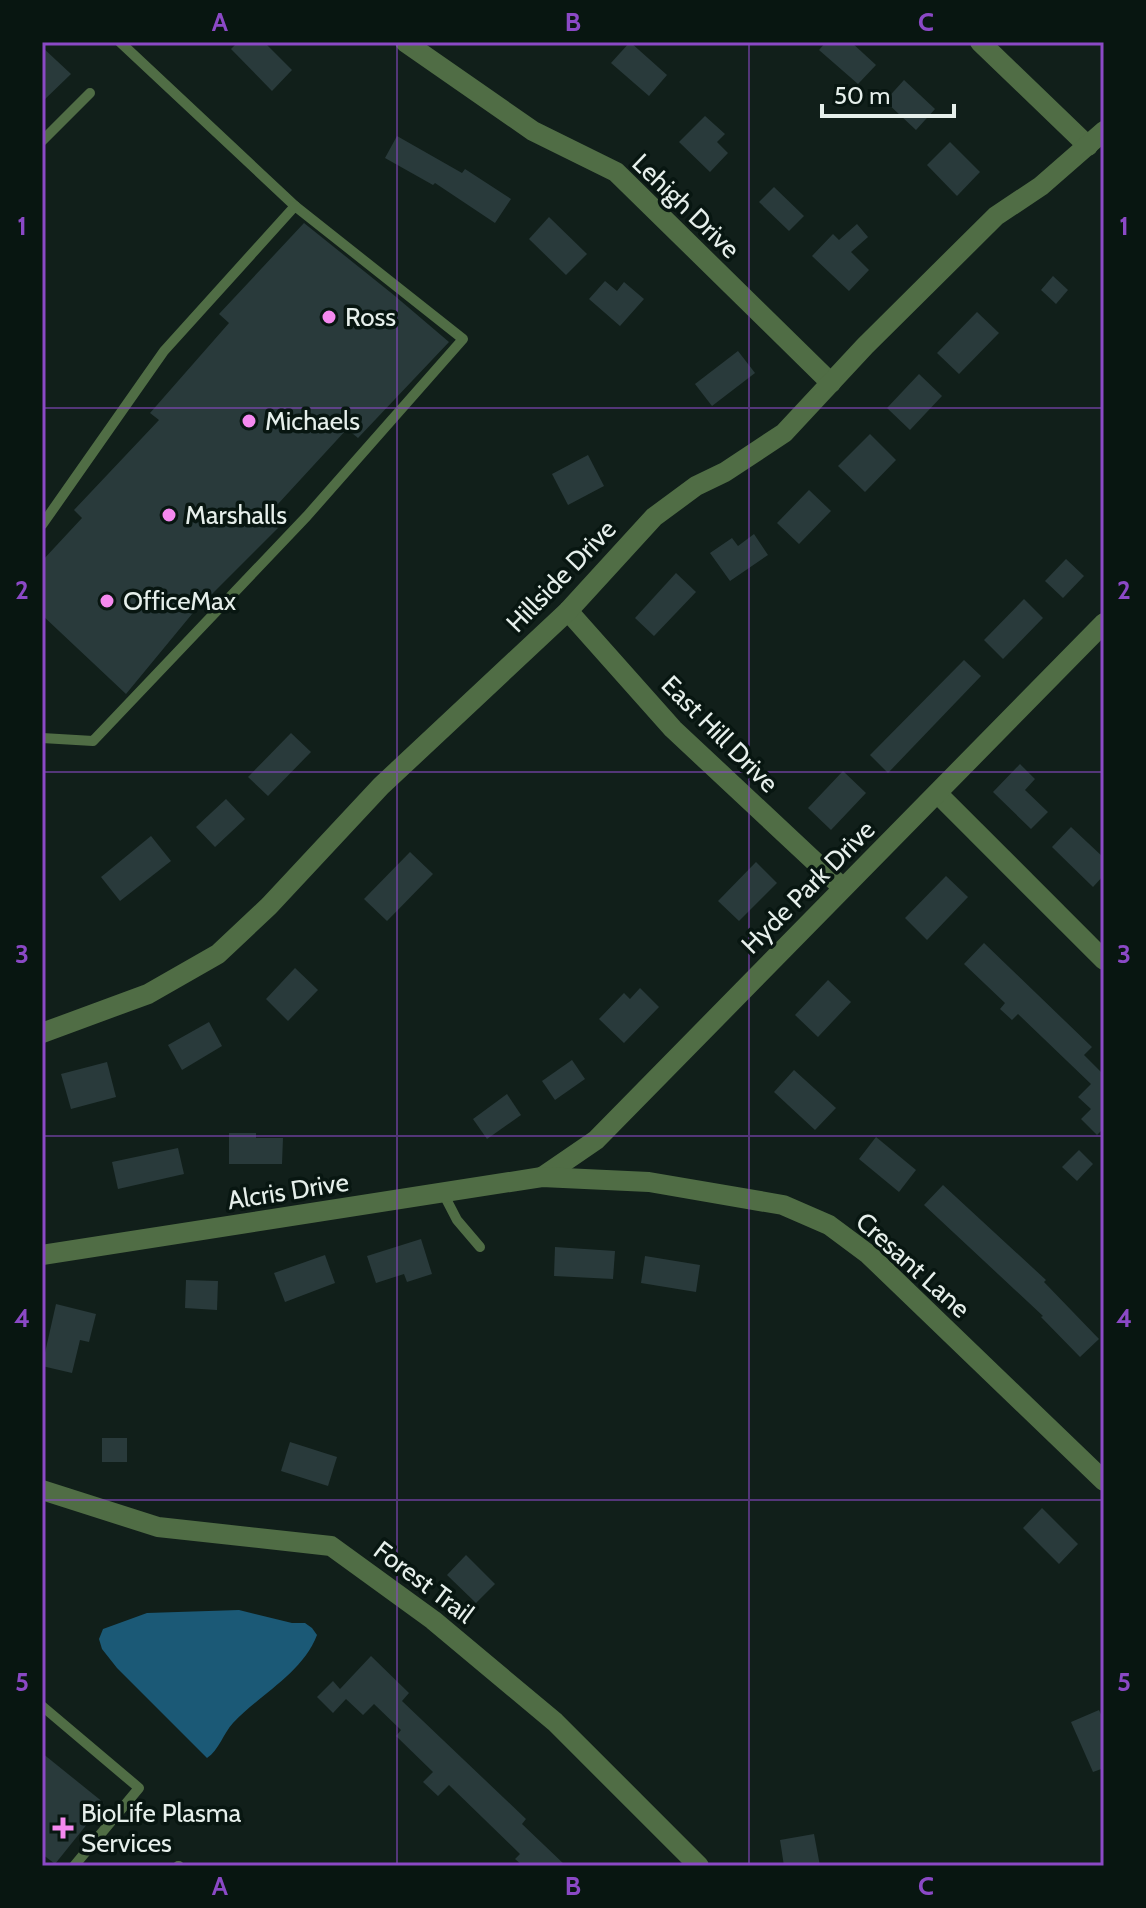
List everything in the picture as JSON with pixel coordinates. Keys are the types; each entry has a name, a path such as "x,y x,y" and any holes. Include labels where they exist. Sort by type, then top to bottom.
{"street":[{"name":"Lehigh Drive","path":"405,42 533,131 616,172 831,383"},
{"path":"980,42 1088,146"},
{"name":"Hillside Drive","path":"42,1033 148,994 218,954 269,906 381,786 568,611 654,517 696,486 725,472 784,433 996,216 1041,186 1104,131"},
{"name":"East Hill Drive","path":"568,611 673,729 843,888"},
{"name":"Hyde Park Drive","path":"542,1177 596,1140 1104,623"},
{"path":"938,794 1104,960"},
{"name":"Alcris Drive","path":"42,1255 542,1177"},
{"name":"Cresant Lane","path":"542,1177 675,1185 783,1205 829,1225 868,1254 1104,1481"},
{"name":"Forest Trail","path":"42,1490 158,1527 331,1546 433,1620 507,1679 555,1722 699,1866"}],"lane":[{"path":"42,738 93,741 307,516 463,339 295,206 120,42"},
{"path":"42,141 90,93"},
{"path":"42,525 164,351 295,206"},
{"path":"443,1193 457,1220 480,1247"},
{"path":"42,1706 139,1788 74,1866"}],"water":[{"path":"239,1610 292,1623 305,1623 317,1635 301,1661 233,1723 207,1758 117,1668 102,1649 99,1639 103,1629 147,1613"}],"building":[{"path":"238,42 264,42 292,70 272,91 231,49"},
{"path":"630,42 667,75 649,96 611,63"},
{"path":"826,42 851,42 876,65 858,84 819,50"},
{"path":"42,47 71,74 42,102"},
{"path":"904,80 935,109 916,130 885,101"},
{"path":"705,116 725,134 717,142 728,153 710,172 679,142"},
{"path":"397,136 462,173 465,169 511,199 495,223 435,183 433,185 385,158"},
{"path":"950,142 980,172 957,196 927,165"},
{"path":"774,187 804,216 789,231 759,202"},
{"path":"549,217 587,254 566,275 529,239"},
{"path":"304,223 449,342 358,438 347,429 266,517 278,528 192,614 126,694 42,615 42,561 82,518 74,510 159,420 150,413 229,323 219,314"},
{"path":"857,224 868,237 851,252 869,270 849,291 812,256 833,234 839,240"},
{"path":"1053,276 1068,290 1056,304 1041,290"},
{"path":"605,281 617,291 624,282 644,299 620,326 589,299"},
{"path":"977,312 999,333 959,374 937,353"},
{"path":"738,351 755,373 712,406 695,384"},
{"path":"919,374 942,396 910,430 887,408"},
{"path":"870,434 896,460 865,492 838,466"},
{"path":"588,455 604,486 568,505 552,474"},
{"path":"809,490 831,511 799,544 777,523"},
{"path":"754,534 768,555 730,581 710,553 732,538 738,546"},
{"path":"1066,559 1084,576 1063,598 1045,581"},
{"path":"676,573 696,592 654,636 635,618"},
{"path":"1024,599 1043,618 1003,659 984,640"},
{"path":"964,660 981,676 888,773 870,755"},
{"path":"291,733 311,752 268,796 248,777"},
{"path":"1020,764 1035,779 1025,790 1048,812 1031,829 993,792"},
{"path":"843,771 866,793 831,830 808,808"},
{"path":"226,799 245,819 215,847 196,827"},
{"path":"1071,827 1104,858 1104,875 1093,887 1052,847"},
{"path":"151,836 171,861 120,901 101,877"},
{"path":"410,852 433,874 387,921 364,899"},
{"path":"756,862 777,883 739,921 718,901"},
{"path":"946,876 968,897 927,940 905,918"},
{"path":"984,943 1092,1047 1084,1055 1102,1073 1104,1070 1104,1128 1097,1135 1081,1119 1091,1109 1078,1097 1091,1084 1018,1014 1012,1020 1000,1009 1005,1003 964,964"},
{"path":"295,968 318,990 288,1021 266,999"},
{"path":"828,980 851,1002 818,1037 795,1015"},
{"path":"640,988 659,1007 624,1043 599,1019 624,993 630,999"},
{"path":"209,1022 222,1046 182,1070 168,1045"},
{"path":"572,1060 585,1079 555,1100 542,1081"},
{"path":"107,1062 116,1097 71,1109 61,1074"},
{"path":"794,1070 836,1108 815,1130 774,1092"},
{"path":"507,1094 521,1115 487,1139 473,1119"},
{"path":"229,1133 256,1133 256,1138 283,1138 282,1164 229,1164"},
{"path":"876,1137 916,1170 899,1192 859,1159"},
{"path":"178,1148 184,1174 118,1189 112,1162"},
{"path":"1079,1150 1093,1164 1077,1181 1062,1167"},
{"path":"943,1185 1046,1280 1044,1282 1099,1339 1080,1357 1043,1316 924,1205"},
{"path":"421,1239 432,1274 407,1282 404,1274 376,1283 367,1256"},
{"path":"555,1247 615,1251 613,1279 554,1276"},
{"path":"325,1255 335,1283 285,1302 274,1273"},
{"path":"645,1256 700,1265 696,1292 641,1283"},
{"path":"186,1280 218,1281 217,1310 185,1308"},
{"path":"56,1304 96,1314 89,1342 80,1340 72,1373 42,1366"},
{"path":"102,1438 127,1438 127,1462 102,1462"},
{"path":"290,1442 337,1457 328,1486 281,1471"},
{"path":"1042,1508 1078,1544 1059,1564 1023,1528"},
{"path":"466,1555 495,1584 476,1603 447,1575"},
{"path":"371,1656 409,1693 402,1701 526,1819 522,1824 566,1866 523,1866 515,1859 520,1854 449,1785 438,1796 423,1782 433,1772 396,1736 401,1730 374,1704 363,1715 346,1699 333,1713 317,1697 333,1681 340,1689"},
{"path":"1099,1710 1104,1721 1104,1768 1093,1772 1071,1722"},
{"name":"BioLife Plasma Services","path":"42,1753 104,1803 55,1864 42,1854"},
{"path":"814,1834 820,1866 784,1866 780,1840"}],"place":[{"name":"Ross","path":"329,317"},
{"name":"Michaels","path":"249,421"},
{"name":"Marshalls","path":"169,515"},
{"name":"OfficeMax","path":"107,601"},
{"name":"BioLife Plasma Services","path":"63,1828"}]}
